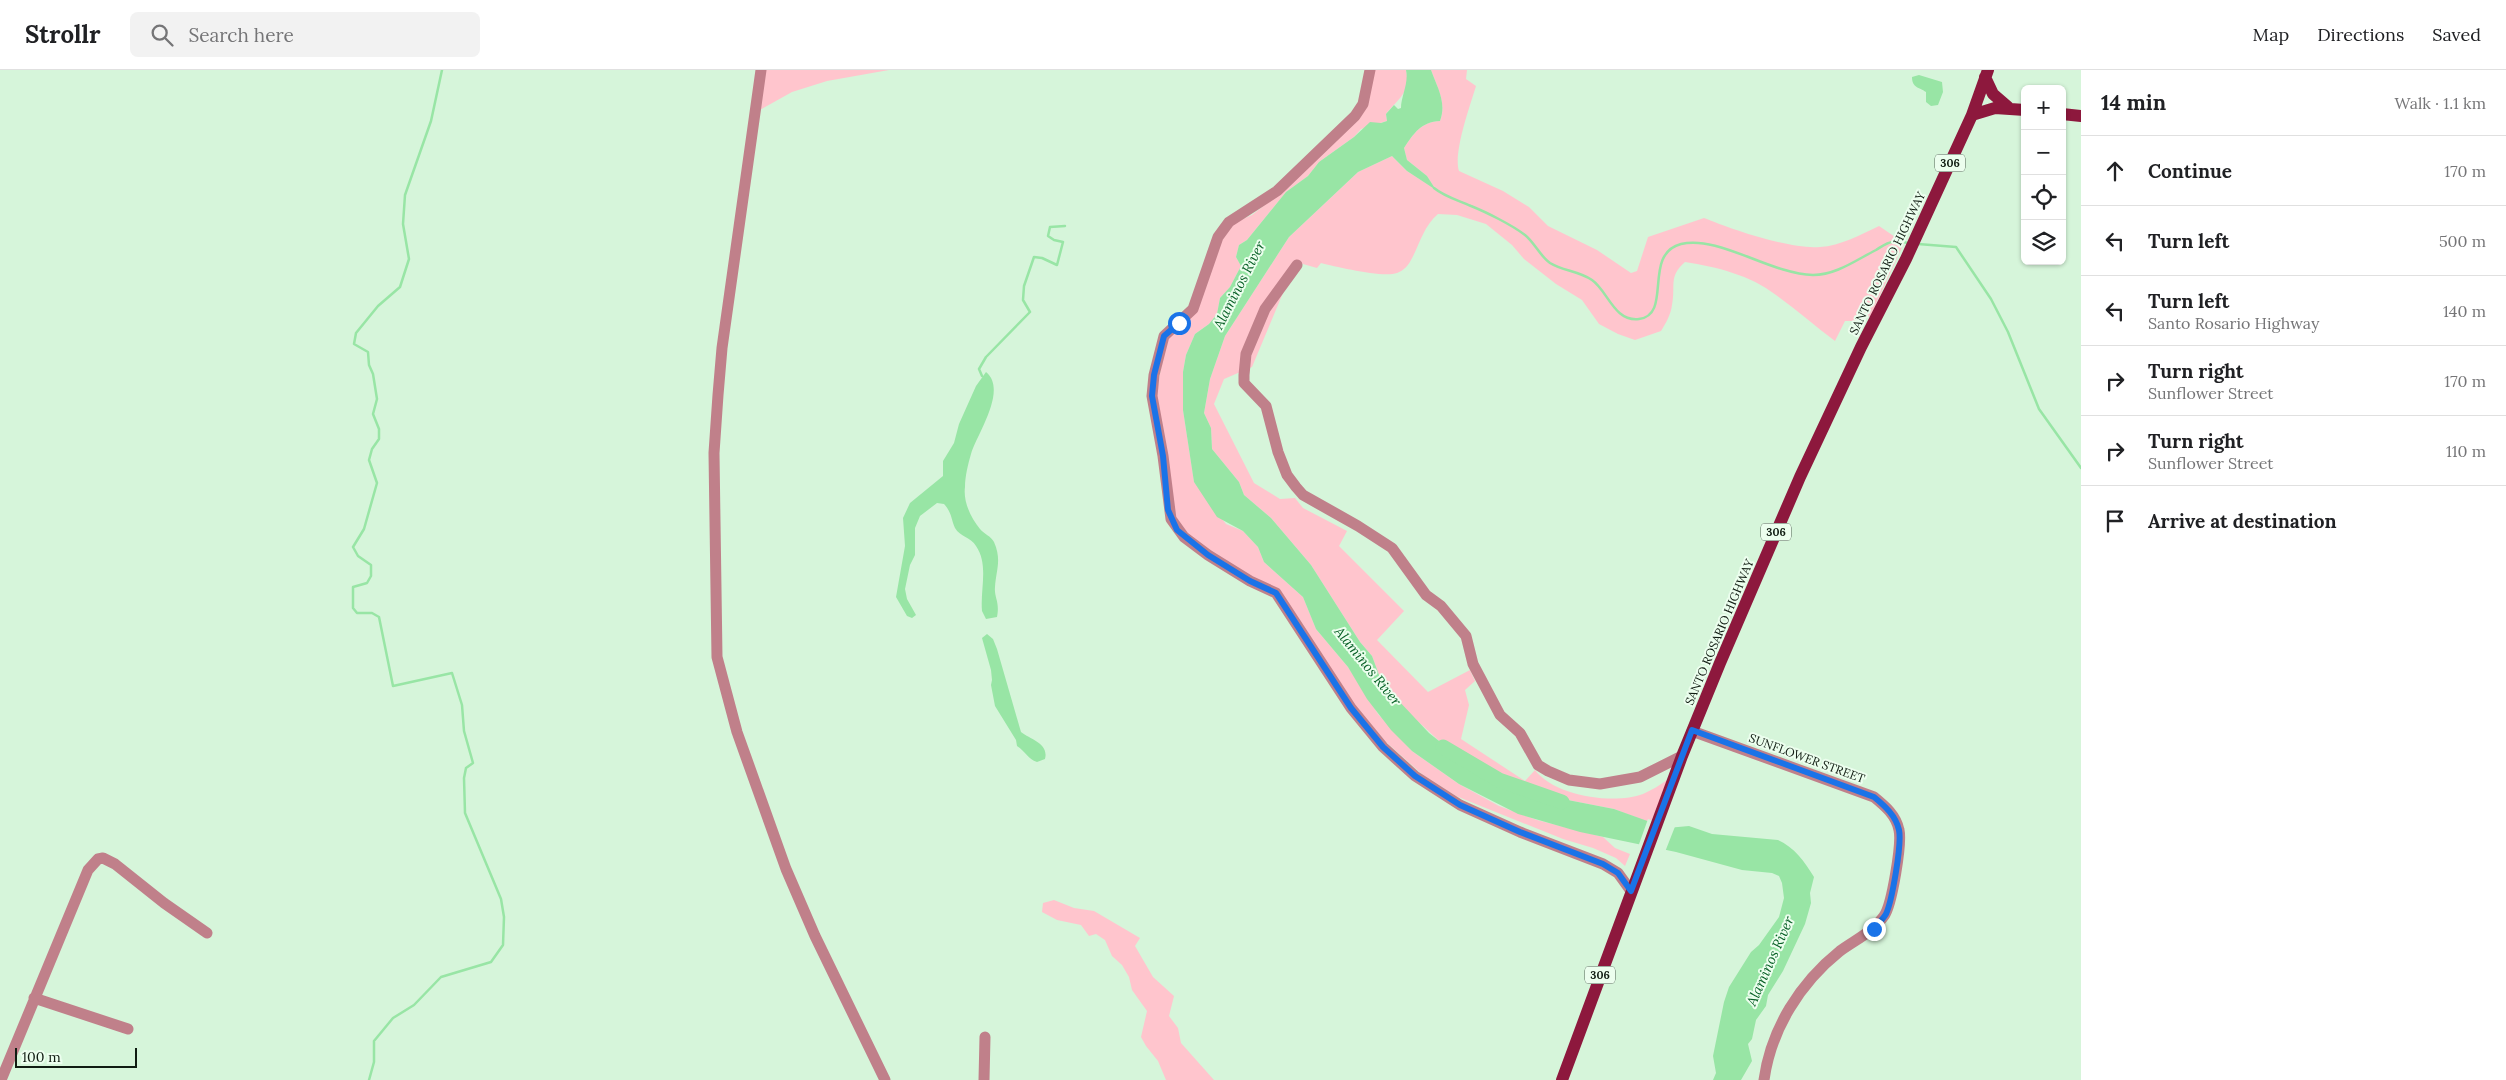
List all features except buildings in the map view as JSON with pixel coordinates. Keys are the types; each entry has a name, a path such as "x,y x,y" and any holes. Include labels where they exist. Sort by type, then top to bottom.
{"main road":[{"name":"306","path":"1978,97 1986,74"},
{"path":"1986,74 1993,94 2008,107"},
{"name":"SANTO ROSARIO HIGHWAY","path":"1562,1080 1692,730 1800,477 1861,347 1920,230 1972,116 1978,97"},
{"path":"1978,97 2021,109"},
{"path":"1978,97 1994,108"},
{"path":"1972,116 1994,108 2008,107"},
{"path":"2066,114 2081,116"}],"street":[{"path":"761,70 724,338 718,395 714,462 717,657 728,703 786,869 815,936 885,1080"},
{"path":"1370,70 1363,104 1354,116 1277,191 1229,222 1218,236 1193,309 1164,336 1154,375 1152,396 1163,456 1171,519 1184,537 1208,555 1250,581 1276,593 1351,708 1383,747 1415,776 1460,805 1520,832 1603,864 1618,873 1631,891"},
{"path":"1297,265 1265,309 1246,354 1244,384 1266,406 1278,452 1287,475 1302,495 1358,526 1392,548 1426,595 1441,606 1466,636 1473,664 1500,715 1520,733 1538,765 1548,772 1569,780 1600,784 1640,777 1682,756"},
{"name":"SUNFLOWER STREET","path":"1692,730 1874,797 1887,807 1899,830 1891,897 1886,914 1874,929 1855,939 1832,958 1797,996 1770,1047 1764,1080"},
{"path":"1,1080 88,870 98,859 103,858 115,864 164,903 208,933"},
{"path":"34,998 128,1029"},
{"path":"984,1080 986,1037"}],"shaded area":[{"path":"764,70 889,70 827,81 792,92 758,111"},
{"path":"1372,70 1406,70 1407,84 1405,90 1399,100 1386,114 1387,121 1361,129 1354,137 1319,162 1308,176 1286,192 1247,240 1239,245 1236,257 1241,266 1230,287 1220,298 1217,314 1209,324 1195,334 1186,355 1183,372 1183,410 1194,482 1226,524 1243,531 1258,547 1264,562 1303,597 1316,629 1348,667 1378,714 1412,751 1459,784 1499,806 1537,820 1603,837 1615,848 1630,854 1625,866 1616,858 1593,848 1563,839 1456,796 1423,775 1386,742 1356,707 1287,603 1178,528 1155,402 1166,340 1189,319 1219,240 1234,223 1252,215 1271,200 1361,113"},
{"path":"1431,70 1467,70 1466,79 1476,86 1460,141 1458,153 1459,171 1503,191 1529,207 1548,226 1597,250 1631,273 1637,271 1648,237 1704,218 1745,233 1778,242 1808,247 1835,244 1879,226 1904,243 1870,317 1860,312 1856,321 1845,321 1835,341 1783,300 1755,282 1721,269 1685,262 1674,277 1671,308 1661,331 1635,340 1599,324 1582,300 1556,284 1524,259 1512,245 1486,224 1457,215 1438,214 1425,230 1408,264 1397,273 1371,273 1321,263 1317,268 1296,262 1252,367 1224,379 1214,404 1254,483 1280,499 1295,498 1303,508 1347,531 1339,546 1404,611 1377,640 1428,692 1470,670 1475,681 1465,690 1469,705 1461,739 1525,781 1535,770 1544,779 1556,786 1585,796 1617,799 1631,797 1643,794 1667,780 1651,823 1614,809 1516,790 1468,764 1450,751 1410,714 1382,683 1372,656 1360,642 1311,565 1271,518 1244,495 1239,482 1212,449 1211,428 1204,413 1210,379 1225,336 1289,237 1358,172 1392,156 1407,171 1435,189 1427,176 1407,160 1404,148 1423,126 1440,121 1442,101"},
{"path":"1054,900 1074,908 1094,911 1140,938 1135,946 1153,977 1174,996 1169,1016 1178,1028 1181,1043 1214,1080 1166,1080 1158,1061 1141,1037 1147,1011 1132,990 1129,977 1122,965 1112,956 1105,940 1096,934 1089,936 1081,925 1057,920 1042,912 1043,903"}],"water":[{"path":"1406,70 1431,70 1442,101 1440,121 1433,122 1419,129 1404,148 1407,160 1427,176 1436,190 1407,171 1392,156 1358,172 1289,237 1225,336 1210,379 1204,413 1211,428 1212,449 1239,482 1244,495 1271,518 1311,565 1360,642 1372,656 1382,683 1429,733 1468,764 1516,790 1614,809 1667,828 1689,826 1712,834 1778,840 1794,851 1803,861 1814,877 1810,893 1811,903 1805,924 1783,971 1768,995 1766,1006 1756,1020 1752,1039 1748,1044 1752,1061 1741,1080 1713,1080 1716,1073 1713,1056 1729,987 1751,952 1759,945 1779,917 1784,898 1779,876 1772,873 1742,870 1676,852 1580,832 1518,814 1459,784 1412,751 1391,730 1367,699 1348,667 1316,629 1303,597 1264,562 1258,547 1243,531 1217,517 1194,482 1183,410 1183,372 1186,355 1195,334 1209,324 1217,314 1220,298 1230,287 1241,266 1236,257 1239,245 1247,240 1286,192 1308,176 1319,162 1354,137 1370,122 1381,123 1387,121 1386,114 1394,105 1398,109 1401,108 1407,75"},
{"path":"1919,75 1942,82 1943,92 1938,105 1931,106 1926,102 1926,92 1916,87 1913,83 1912,77"},
{"path":"986,372 992,380 994,390 993,401 971,454 966,475 965,493 968,509 982,531 993,540 998,554 995,591 998,607 997,617 986,619 982,611 983,569 980,553 974,543 957,531 947,507 944,504 937,503 920,516 915,528 915,555 910,565 905,589 907,599 916,615 912,618 907,616 896,597 905,546 903,518 910,503 943,476 943,461 954,443 959,424 976,386"},
{"path":"987,634 993,639 997,649 1021,732 1042,746 1046,754 1045,759 1037,762 1034,761 1017,746 1016,740 995,706 991,685 991,670 982,638"}],"pier":[{"path":"1648,819 1667,826 1676,824 1665,852 1638,847"}],"waterway":[{"path":"369,1080 374,1062 374,1041 393,1018 414,1005 441,977 491,962 503,945 504,917 501,899 465,813 464,778 466,768 473,763 464,731 462,705 452,673 393,686 379,617 372,613 357,613 353,608 353,587 367,583 371,576 371,565 358,556 353,547 364,529 377,483 369,460 372,449 379,439 379,429 373,414 377,399 368,352 354,344 356,333 378,306 400,287 409,259 403,224 405,195 431,121 442,70"},
{"path":"1434,188 1520,231 1550,263 1592,280 1598,285 1617,311 1630,319 1639,319 1649,315 1654,307 1657,296 1663,259 1669,250 1681,244 1712,245 1780,268 1813,275 1838,270 1889,243 1908,243"},
{"path":"982,376 979,369 986,357 1030,312 1023,300 1024,286 1034,257 1042,258 1057,265 1063,242 1048,236 1050,227 1065,226"},
{"path":"1918,244 1956,247 1991,299 2008,332 2039,409 2081,468"},
{"name":"Alaminos River","path":"1443,747 1499,780 1562,802"}],"route":[{"path":"1179,323 1164,336 1154,375 1152,396 1153,410 1163,456 1164,479 1171,519 1177,530 1184,537 1208,555 1250,581 1276,593 1285,603 1314,653 1326,668 1351,708 1383,747 1415,776 1460,805 1520,832 1579,853 1603,864 1618,873 1631,891 1692,730 1874,797 1887,807 1895,819 1899,830 1899,840 1891,897 1886,914 1874,929"}]}
